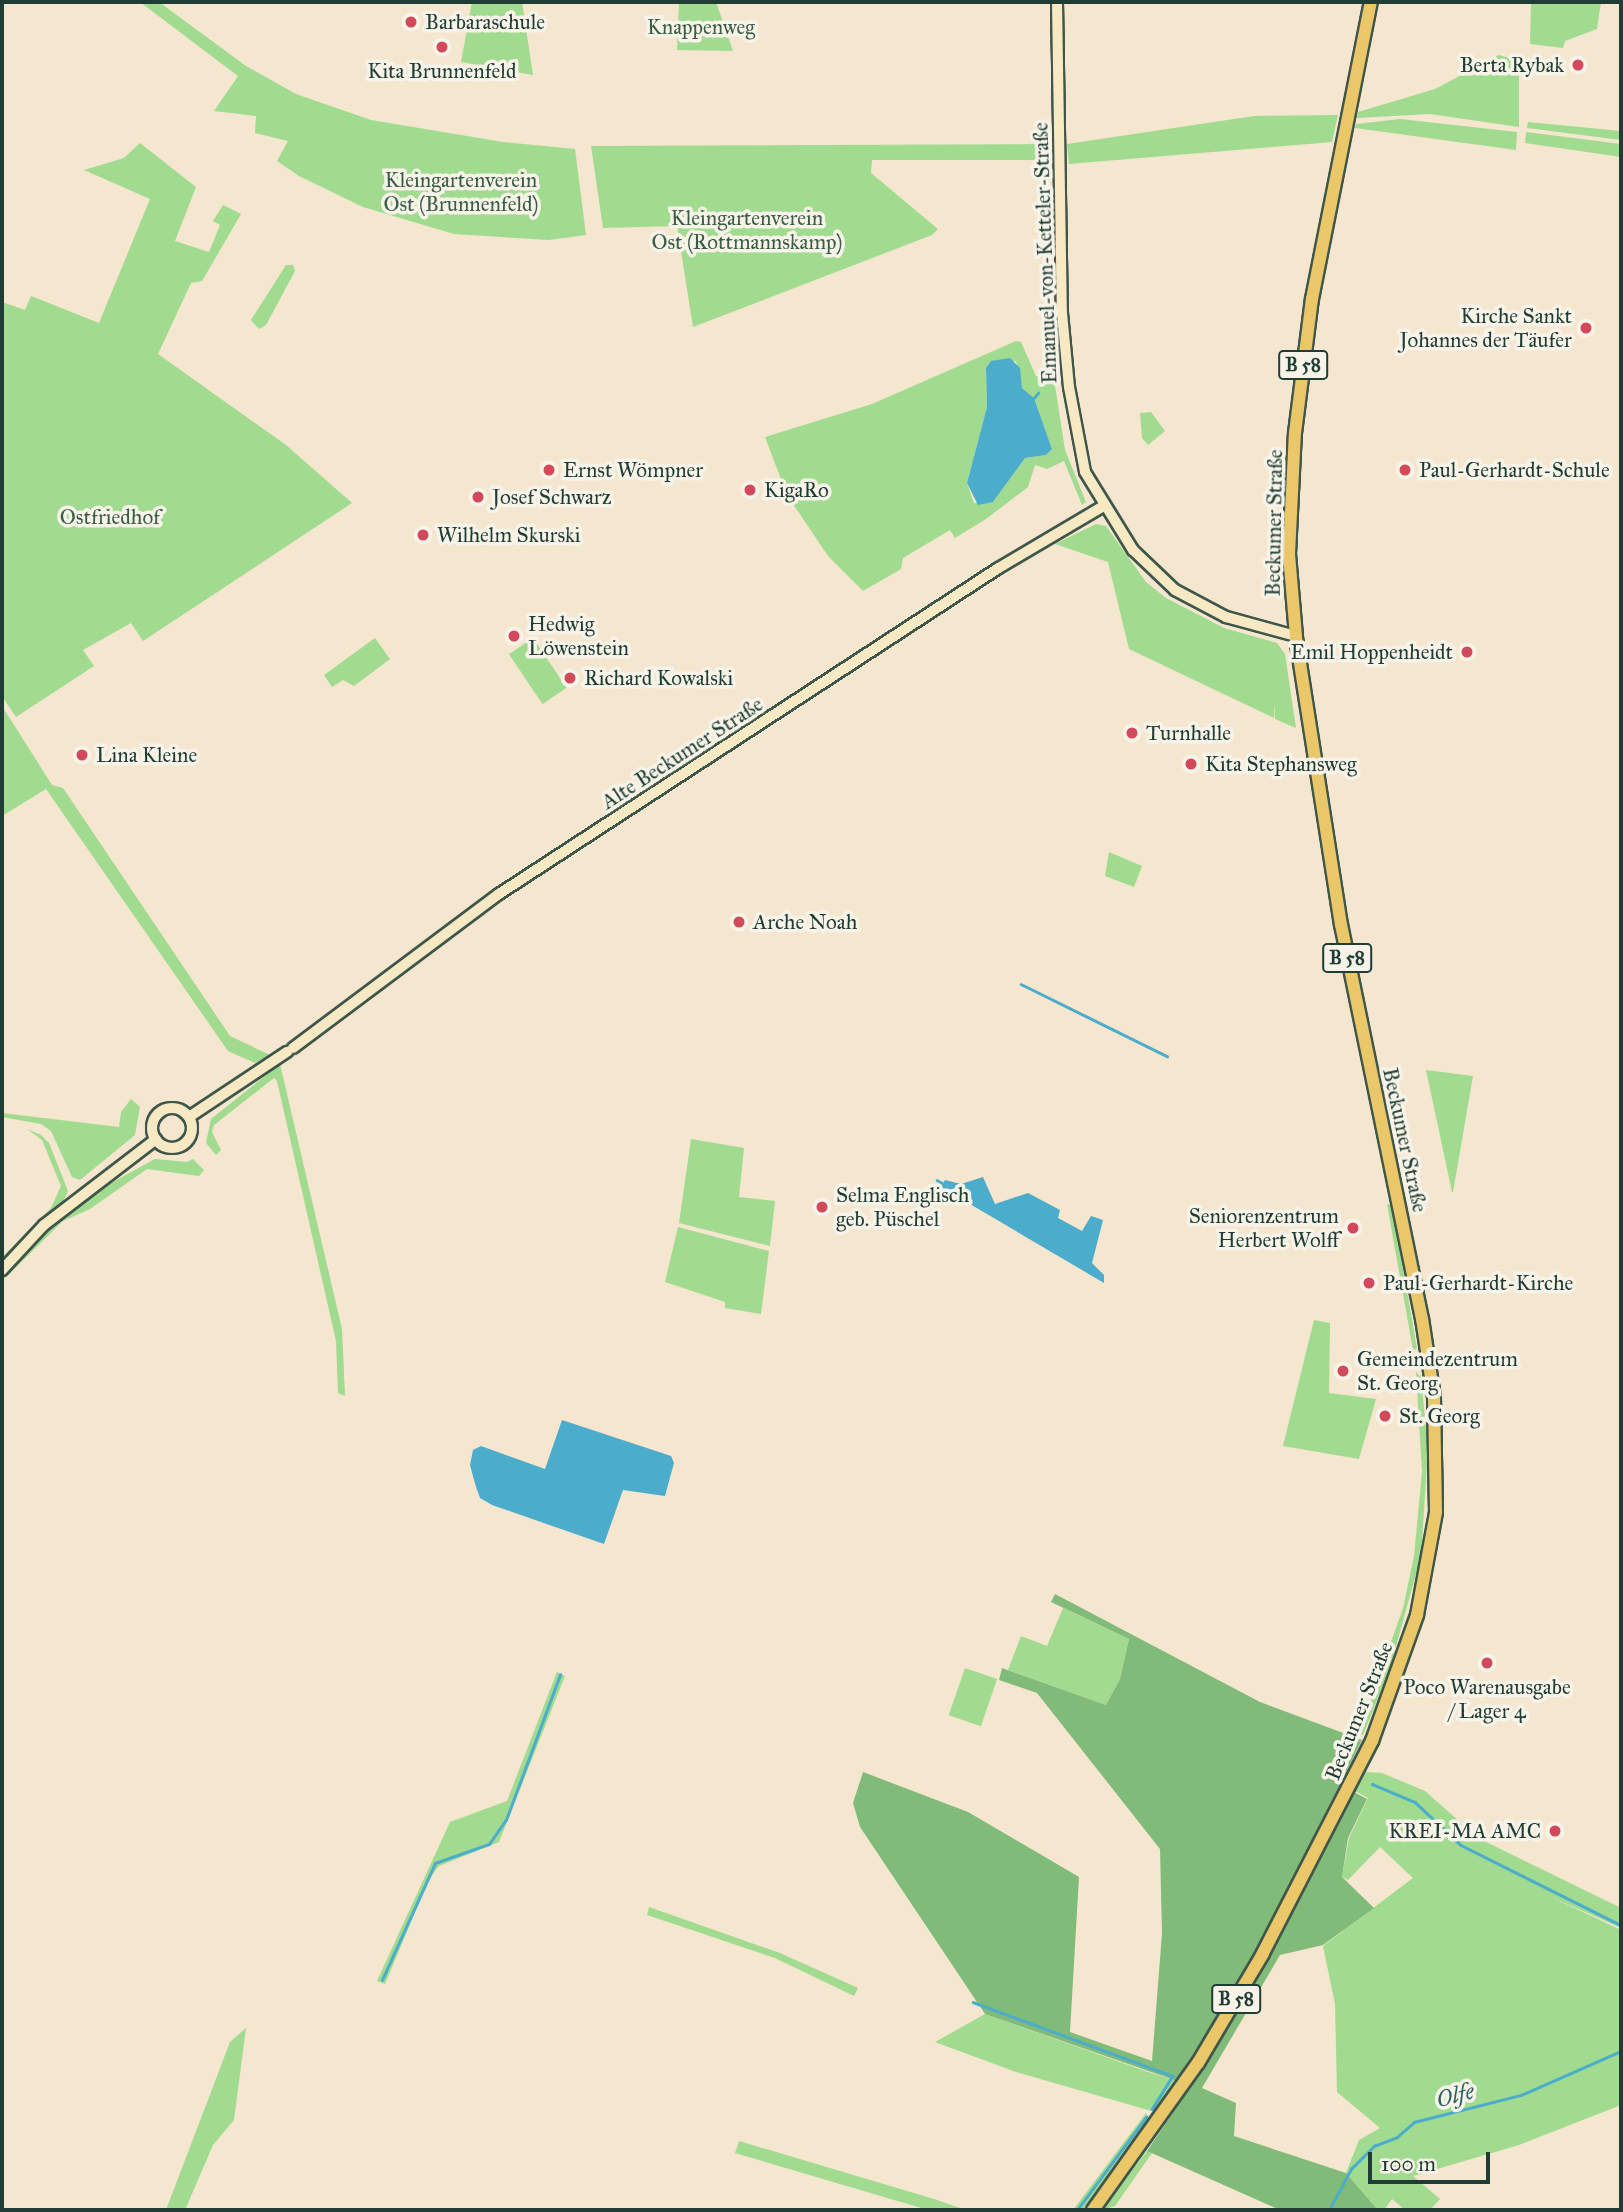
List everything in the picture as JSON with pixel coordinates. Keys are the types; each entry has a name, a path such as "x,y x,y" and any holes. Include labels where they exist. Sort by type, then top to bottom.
{"main road":[{"name":"Beckumer Straße","path":"1093,2210 1198,2063 1326,1833 1392,1689 1417,1615 1433,1534 1436,1433 1422,1319 1341,925 1296,636 1289,554 1295,433 1312,299 1371,2"}],"street":[{"name":"Emanuel-von-Ketteler-Straße","path":"1057,2 1062,313 1068,374 1085,472 1102,507 1133,550 1175,590 1226,617 1296,636"},
{"name":"Alte Beckumer Straße","path":"189,1117 290,1050 499,894 997,569 1102,507"},
{"path":"180,1110 189,1117 192,1133 180,1146 167,1147 156,1139 152,1126 163,1111 180,1110"},
{"path":"2,1270 51,1219 156,1139"}],"green space":[{"name":"Kleingartenverein Ost (Brunnenfeld)","path":"140,2 159,2 246,66 296,94 371,120 503,142 575,149 586,235 549,240 454,234 363,207 299,176 277,161 288,141 255,133 256,116 214,111 238,76"},
{"path":"472,2 522,2 533,75 461,62"},
{"name":"Knappenweg","path":"716,2 733,51 677,50 679,3"},
{"path":"1531,2 1601,2 1597,29 1565,41 1563,48 1530,44"},
{"path":"1499,55 1519,61 1519,127 1430,114 1357,118 1358,112 1435,89"},
{"path":"1338,115 1332,142 1069,164 1067,144 1254,116"},
{"path":"1400,119 1517,132 1516,150 1355,128 1356,124"},
{"path":"1528,122 1621,131 1621,140 1527,128"},
{"path":"1526,132 1621,144 1621,157 1525,143"},
{"name":"Ostfriedhof","path":"140,143 196,187 175,241 209,252 220,225 213,221 223,205 241,214 202,281 191,283 158,354 286,445 352,503 143,641 131,623 83,650 94,666 16,717 2,696 2,302 25,310 31,296 99,323 150,199 84,170 124,158"},
{"name":"Kleingartenverein Ost (Rottmannskamp)","path":"1047,144 1048,160 872,160 871,173 938,229 932,235 693,327 677,226 603,228 591,146"},
{"path":"286,265 293,265 295,271 266,325 259,329 251,320"},
{"path":"1016,341 1021,342 1036,376 1054,379 1065,450 1086,502 1082,505 1064,461 1047,469 1035,465 1028,487 986,519 955,538 950,530 903,558 901,569 863,591 828,556 787,495 765,437 872,404","holes":["1016,361 1022,388 1034,398 1052,449 1046,455 1025,458 993,502 974,503 967,483 987,407 986,368"]},
{"path":"1151,412 1165,431 1148,445 1142,438 1140,413"},
{"path":"1096,524 1106,526 1146,582 1166,598 1224,628 1277,643 1285,654 1296,728 1275,719 1275,701 1274,718 1129,649 1108,562 1055,544"},
{"path":"375,638 390,659 354,686 343,680 332,687 324,675"},
{"path":"533,638 567,688 543,704 509,654"},
{"path":"2,706 52,785 63,788 230,1036 270,1055 255,1063 228,1051 46,789 2,816"},
{"path":"1109,852 1142,866 1134,887 1105,876"},
{"path":"280,1064 342,1329 345,1396 338,1393 336,1341 277,1081 274,1078 214,1125 212,1132 221,1150 216,1155 206,1143 211,1119"},
{"path":"1426,1070 1473,1076 1453,1192 1452,1192"},
{"path":"131,1099 140,1107 135,1135 80,1180 72,1177 51,1131 41,1124 2,1117 2,1113 119,1127 121,1112"},
{"path":"27,1129 41,1135 49,1143 68,1191 63,1202 2,1264 2,1257 51,1208 61,1186 42,1140"},
{"path":"691,1139 744,1148 739,1197 775,1201 770,1246 679,1223"},
{"path":"155,1159 187,1162 193,1159 204,1170 199,1176 147,1169 90,1209 63,1221 2,1281 2,1274 40,1234 113,1182"},
{"path":"1387,1204 1392,1205 1417,1349 1413,1350"},
{"path":"678,1227 769,1251 761,1314 725,1308 725,1302 665,1282"},
{"path":"1314,1320 1330,1323 1329,1393 1376,1399 1359,1459 1283,1446"},
{"path":"1416,1372 1421,1377 1428,1449 1421,1556 1390,1668 1363,1735 1359,1734 1403,1608 1414,1556 1422,1472"},
{"path":"1055,1594 1260,1702 1362,1740 1256,1953 1177,2081 985,2014 860,1827 853,1803 863,1772 968,1812 1079,1877 1070,2032 1152,2061 1162,1934 1160,1849 1037,1693 999,1680 1002,1668 1106,1705 1120,1679 1129,1639 1051,1602"},
{"path":"1063,1608 1129,1639 1120,1679 1106,1705 1008,1670 1021,1636 1047,1646"},
{"path":"965,1668 997,1679 981,1726 949,1715"},
{"path":"557,1672 565,1676 499,1842 439,1866 429,1879 385,1984 377,1981 450,1822 507,1801"},
{"path":"1365,1772 1382,1773 1425,1791 1478,1838 1621,1908 1621,1928 1547,1895 1621,1930 1621,2105 1519,2145 1413,2176 1440,2199 1430,2210 1405,2210 1392,2199 1384,2210 1378,2210 1346,2173 1359,2140 1380,2128 1337,2092 1335,2004 1323,1946 1413,1878 1380,1847 1348,1880 1342,1877 1349,1838 1368,1798 1355,1791"},
{"path":"1354,1792 1367,1799 1348,1838 1342,1877 1374,1908 1323,1945 1280,1955 1202,2088 1236,2103 1234,2136 1346,2173 1378,2210 1280,2210 1147,2151 1204,2067 1270,1954"},
{"path":"649,1907 780,1953 858,1988 854,1996 775,1958 647,1915"},
{"path":"985,2014 1177,2081 1155,2112 1016,2072 935,2042"},
{"path":"246,2028 234,2120 213,2145 185,2210 166,2210 230,2042"},
{"path":"1146,2113 1149,2121 1097,2193 1084,2210 1073,2210"},
{"path":"739,2141 966,2210 928,2210 735,2153"},
{"path":"1147,2151 1152,2153 1115,2206 1102,2210"}],"water":[{"path":"1010,358 1020,368 1022,388 1034,398 1052,449 1046,455 1025,458 993,502 978,505 967,483 987,407 986,368 991,361"},
{"path":"983,1177 995,1204 1028,1193 1060,1210 1058,1218 1082,1231 1091,1216 1103,1220 1092,1263 1104,1275 1104,1283 941,1187 945,1180 961,1184"},
{"path":"562,1420 671,1456 674,1463 665,1496 623,1490 604,1544 492,1505 480,1498 476,1487 470,1465 473,1450 481,1446 545,1469"}],"waterway":[{"path":"1033,399 1038,393"},
{"path":"1021,984 1167,1056"},
{"path":"937,1180 944,1184"},
{"path":"382,1980 435,1863 489,1844 506,1820 560,1675"},
{"path":"1372,1784 1415,1802 1461,1845 1621,1925"},
{"path":"973,2002 1173,2076 1152,2109"},
{"name":"Olfe","path":"1329,2210 1351,2169 1374,2146 1397,2137 1414,2122 1521,2095 1621,2051"},
{"path":"1077,2210 1146,2117"}],"place":[{"name":"Barbaraschule","path":"411,22"},
{"name":"Kita Brunnenfeld","path":"442,47"},
{"name":"Berta Rybak","path":"1578,65"},
{"name":"Kirche Sankt Johannes der Täufer","path":"1586,328"},
{"name":"Ernst Wömpner","path":"549,470"},
{"name":"Paul-Gerhardt-Schule","path":"1405,470"},
{"name":"KigaRo","path":"750,490"},
{"name":"Josef Schwarz","path":"478,497"},
{"name":"Wilhelm Skurski","path":"423,535"},
{"name":"Hedwig Löwenstein","path":"514,636"},
{"name":"Emil Hoppenheidt","path":"1467,652"},
{"name":"Richard Kowalski","path":"570,678"},
{"name":"Turnhalle","path":"1132,733"},
{"name":"Lina Kleine","path":"82,755"},
{"name":"Kita Stephansweg","path":"1191,764"},
{"name":"Arche Noah","path":"739,922"},
{"name":"Selma Englisch geb. Püschel","path":"822,1207"},
{"name":"Seniorenzentrum Herbert Wolff","path":"1353,1228"},
{"name":"Paul-Gerhardt-Kirche","path":"1369,1283"},
{"name":"Gemeindezentrum St. Georg","path":"1343,1371"},
{"name":"St. Georg","path":"1385,1416"},
{"name":"Poco Warenausgabe / Lager 4","path":"1487,1663"},
{"name":"KREI-MA AMC","path":"1555,1831"}]}
